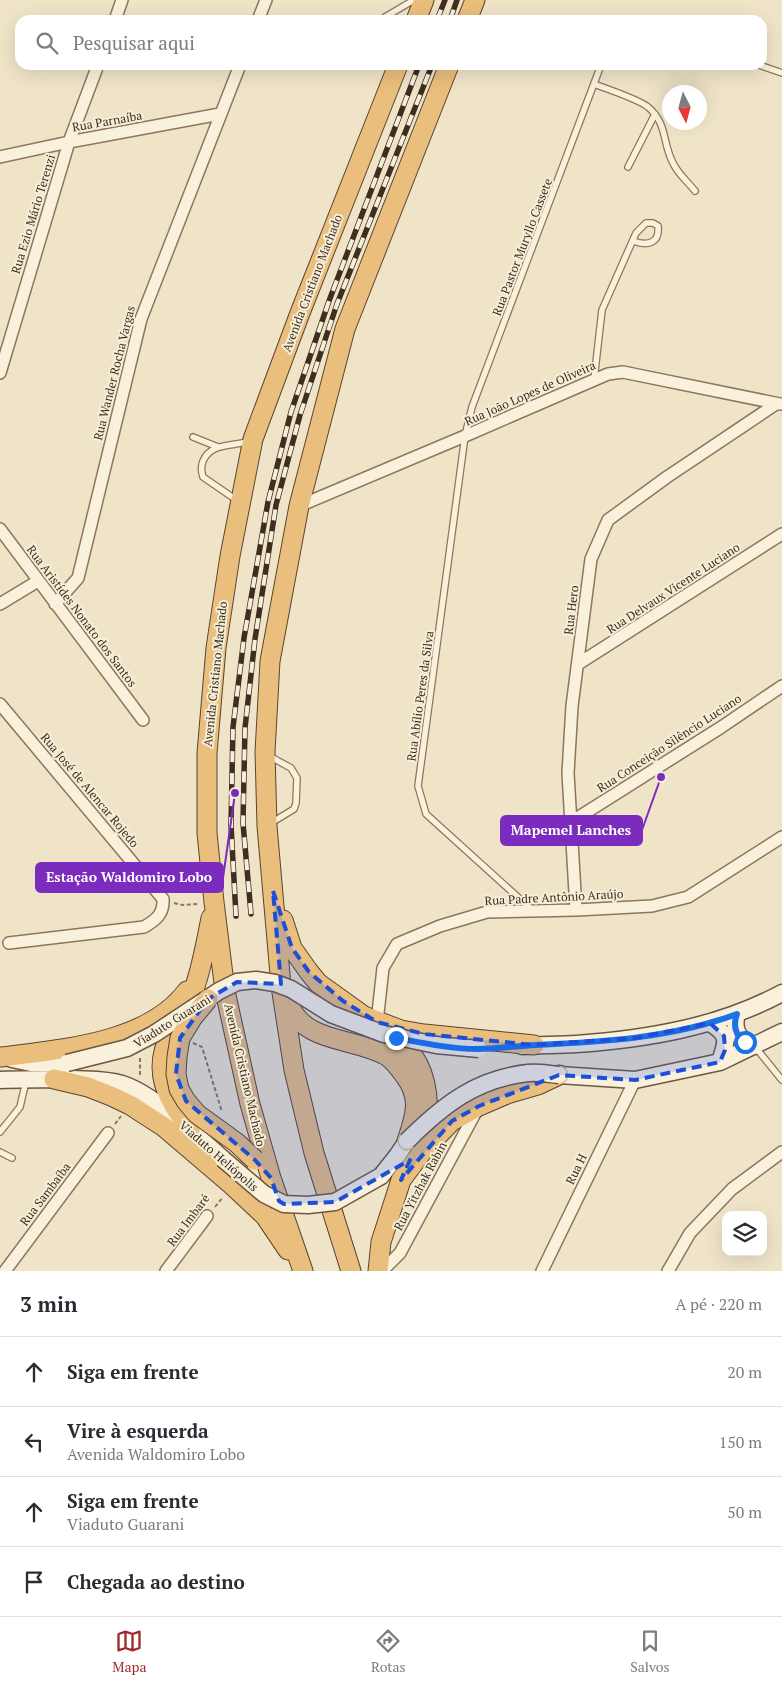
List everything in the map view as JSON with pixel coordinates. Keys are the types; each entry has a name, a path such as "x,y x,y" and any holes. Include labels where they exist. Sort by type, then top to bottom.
{"highway":[{"path":"418,15 424,0"},
{"path":"469,15 475,0"},
{"name":"Avenida Cristiano Machado","path":"302,1271 271,1178 250,1104 225,991 207,832 207,753 216,648 230,556 253,439 300,313 395,70"},
{"path":"351,1271 314,1153 294,1070 281,986 267,826 265,754 270,661 299,506 345,329 447,70"},
{"path":"273,890 292,948 308,972 318,983 407,1048 421,1070 428,1094 426,1126 401,1180 388,1215 381,1242 378,1271"},
{"path":"190,1130 167,1094 161,1073 163,1052 192,994 198,976 214,902"},
{"path":"0,1057 68,1048 115,1038 164,1014 182,998 198,976"},
{"path":"281,986 291,1012 301,1024 316,1032 369,1048 388,1057 400,1068 410,1082 417,1110 407,1141"},
{"path":"208,999 193,1017 180,1038 176,1057 176,1074 179,1089 197,1114 237,1143 271,1178"},
{"path":"381,1028 534,1045"},
{"path":"401,1180 422,1152 452,1122 478,1106 507,1094 538,1085 559,1075"},
{"path":"54,1079 88,1087 111,1096 130,1105 164,1127 232,1185 264,1216 302,1271"}],"main road":[{"name":"Viaduto Guarani","path":"0,1057 31,1062 67,1063 118,1051 154,1034 219,991 237,982 256,980 275,983 291,989 331,1014 436,1045 478,1049 575,1044 636,1038 710,1022 737,1014 782,992"},
{"path":"737,1014 735,1028 738,1034 745,1042 755,1046"},
{"path":"710,1022 721,1030 726,1039 726,1047 720,1062"},
{"name":"Viaduto Heliópolis","path":"0,1080 101,1080 122,1084 139,1092 190,1130 264,1194 284,1204 308,1205 335,1202 381,1176 407,1141 424,1124 464,1092 494,1080 530,1073 635,1080 720,1062 781,1035"}],"street":[{"path":"117,15 122,0"},
{"path":"260,15 266,0"},
{"name":"Rua Ezio Mário Terenzi","path":"0,373 69,142 96,70"},
{"name":"Rua Wander Rocha Vargas","path":"55,604 78,578 140,319 238,70"},
{"name":"Rua Parnaíba","path":"0,156 220,114"},
{"name":"Rua João Lopes de Oliveira","path":"299,506 608,374 623,372 779,404"},
{"name":"Rua Hero","path":"576,910 568,773 572,706 591,559 608,520 667,478 779,404"},
{"name":"Rua Aristídes Nonato dos Santos","path":"0,529 143,720"},
{"name":"Rua Delvaux Vicente Luciano","path":"578,664 782,534"},
{"path":"0,604 38,581"},
{"name":"Rua Conceição Silêncio Luciano","path":"571,822 720,728 782,686"},
{"name":"Rua José de Alencar Rojedo","path":"0,704 163,899"},
{"name":"Rua Padre Antônio Araújo","path":"381,1028 383,968 397,944 440,926 487,912 652,906 688,897 782,837"},
{"path":"9,943 144,927 154,921 160,913 163,907 163,899"},
{"name":"Rua H","path":"542,1271 635,1080"},
{"name":"Rua Yitzhak Rabin","path":"378,1271 386,1267 400,1253 478,1106"},
{"name":"Rua Sambaíba","path":"5,1271 108,1132"},
{"path":"668,1271 690,1233 726,1195 782,1152"},
{"name":"Rua Imbaré","path":"166,1271 207,1216"}],"lane":[{"path":"388,15 414,0"},
{"path":"767,68 782,73"},
{"name":"Rua Pastor Muryllo Cassete","path":"465,436 472,407 599,70"},
{"path":"594,84 646,105 655,114 661,123 672,163 695,191"},
{"path":"628,167 655,114"},
{"path":"594,380 602,310 633,241 640,228 646,223 653,223 658,226 659,234 655,241 647,244 633,241"},
{"name":"Rua Abílio Peres da Silva","path":"465,436 418,786 426,814 533,910"},
{"path":"193,437 218,447"},
{"path":"240,502 203,477 202,465 205,457 218,447 253,439"},
{"path":"265,754 291,768 296,778 296,803 294,809 267,826"},
{"path":"755,1046 782,1080"},
{"path":"0,1132 20,1107 27,1079"},
{"path":"0,1152 12,1158"}],"path":[{"path":"163,899 182,905 214,902"},
{"name":"Rua Imbaré","path":"207,1216 232,1185"}],"highlighted area":[{"path":"273,891 292,948 309,972 343,1001 377,1022 424,1034 534,1045 636,1038 710,1023 724,1036 725,1050 720,1062 635,1080 559,1075 479,1106 452,1121 401,1180 410,1160 335,1202 284,1204 279,1201 271,1178 255,1160 186,1101 176,1074 180,1038 208,999 237,982 281,984"}],"railway":[{"path":"439,15 445,0"},
{"path":"452,15 457,0"},
{"path":"236,916 231,825 233,727 244,638 268,502 291,412 329,301 417,70"},
{"path":"251,914 243,823 245,728 255,639 276,505 300,415 337,304 430,70"}],"place":[{"name":"Mapemel Lanches","path":"661,777"},
{"name":"Estação Waldomiro Lobo","path":"235,793"}],"route":[{"path":"396,1038 436,1045 478,1049 575,1044 636,1038 710,1022 737,1014 735,1028 740,1039 745,1042"}]}
